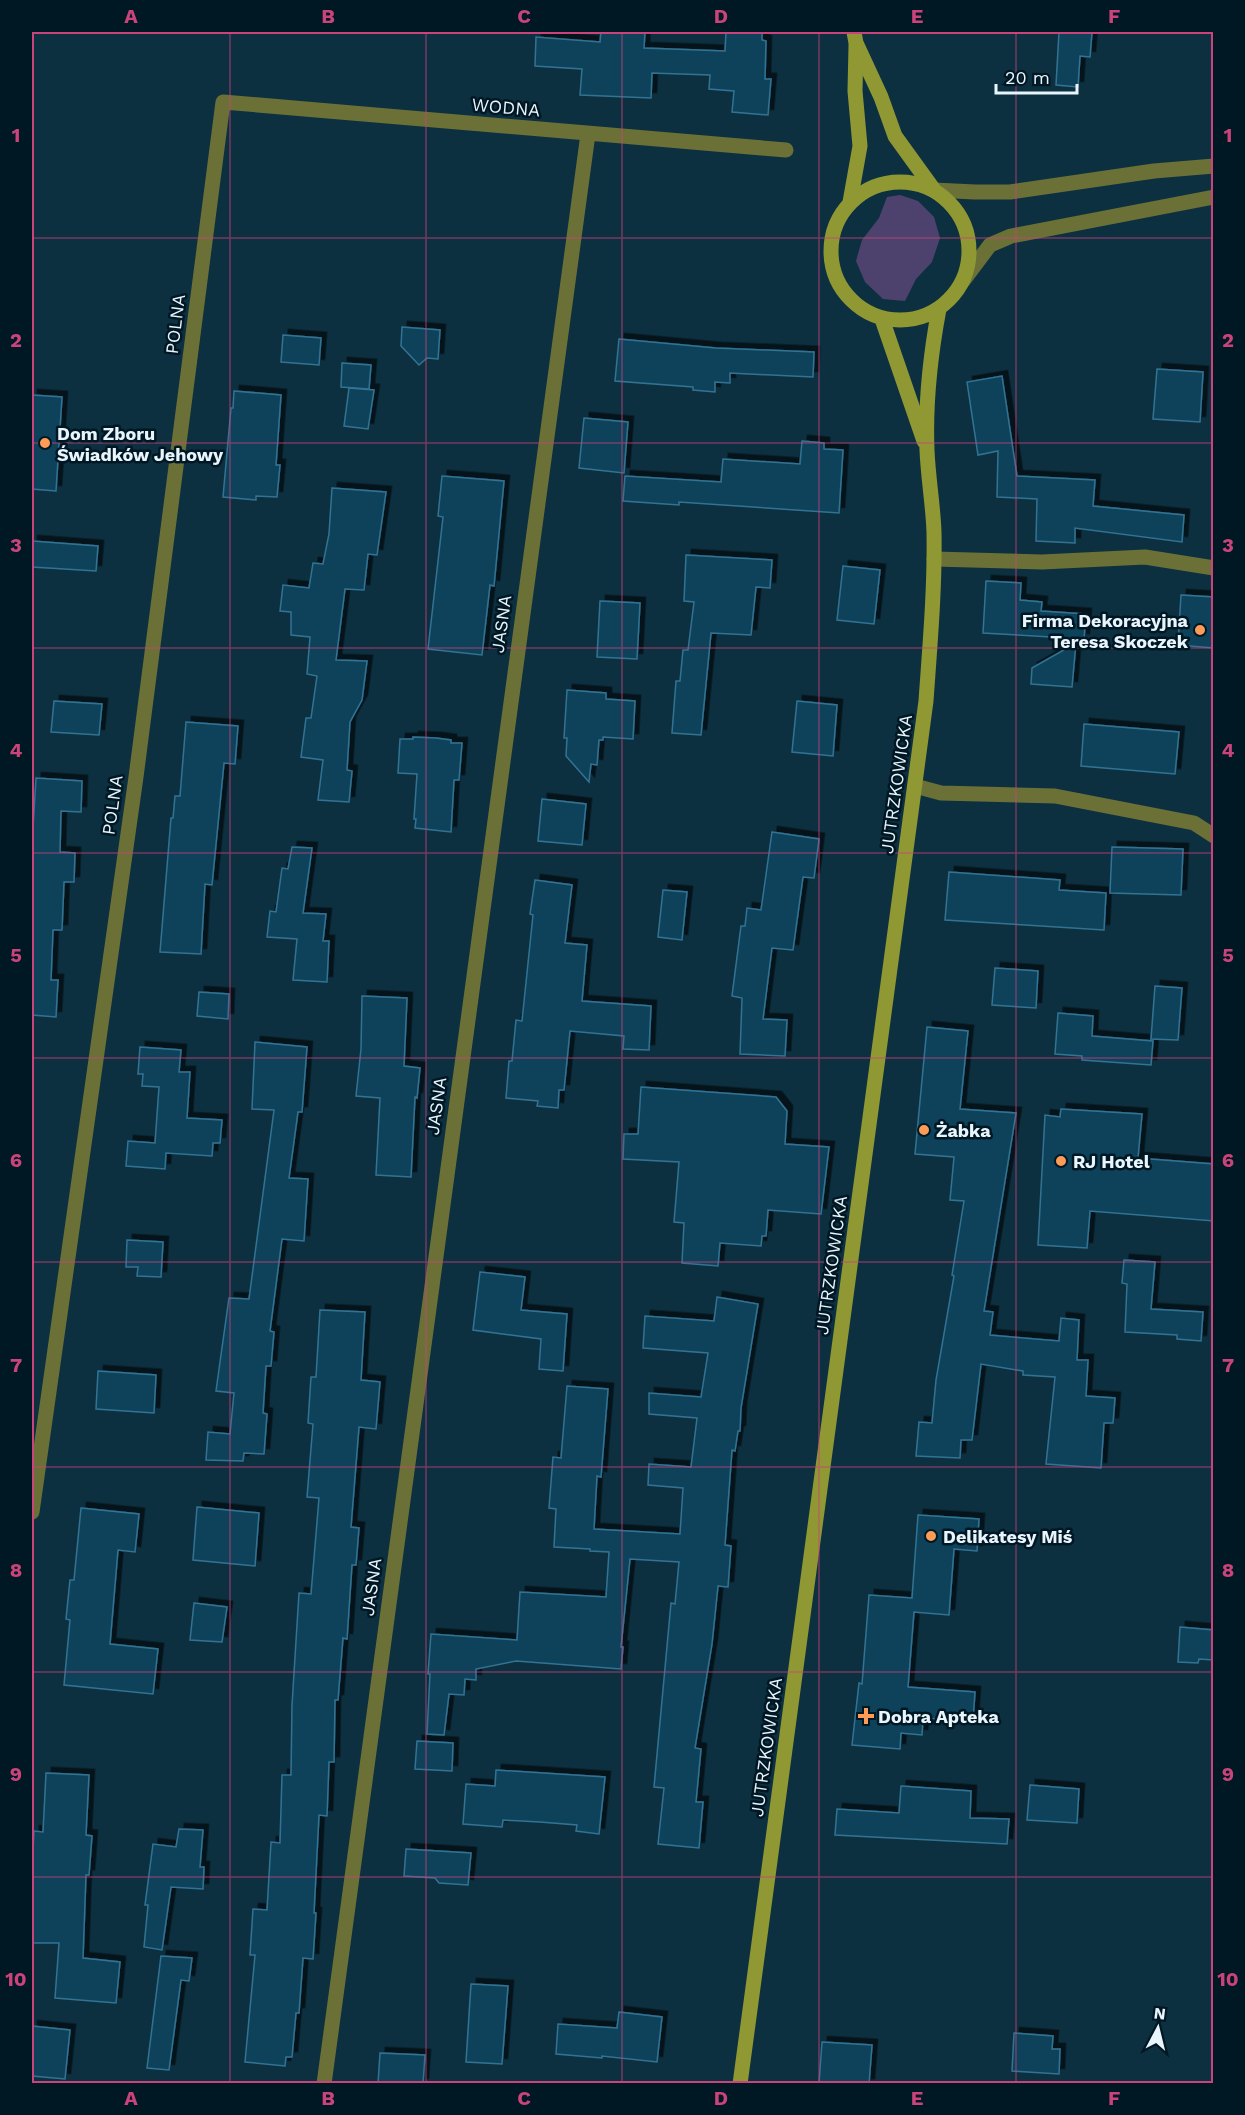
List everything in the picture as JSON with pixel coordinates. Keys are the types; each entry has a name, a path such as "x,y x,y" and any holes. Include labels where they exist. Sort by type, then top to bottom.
{"main road":[{"path":"855,37 896,136 933,190"},
{"path":"850,202 860,146 855,91 855,37"},
{"path":"890,182 912,182 933,190 950,203 963,220 969,240 969,261 963,281 953,296 939,309 922,318 902,321 882,319 864,311 849,299 838,284 832,266 830,247 834,229 842,212 850,202 868,189 890,182"},
{"name":"JUTRZKOWICKA","path":"740,2084 926,701 934,559 934,517 927,451 929,360 939,309"},
{"name":"JUTRZKOWICKA","path":"882,319 927,451"}],"street":[{"name":"WODNA","path":"223,102 786,150"},
{"name":"POLNA","path":"32,1512 136,777 223,102"},
{"name":"JASNA","path":"324,2084 588,134"},
{"path":"933,190 1010,192 1154,171 1214,166"},
{"path":"963,281 990,245 1011,236 1214,198"},
{"path":"934,559 1042,562 1145,556 1214,568"},
{"path":"915,786 941,793 979,796 1055,796 1194,823 1214,836"}],"shaded area":[{"path":"900,195 918,201 934,217 940,238 932,262 916,279 905,301 883,299 865,282 856,261 862,240 879,218 887,197"}],"building":[{"path":"601,32 645,32 644,48 725,51 726,32 762,32 762,40 766,41 765,79 771,79 768,115 732,112 734,91 709,89 710,75 652,73 651,98 580,95 582,69 535,66 536,37 600,42"},
{"path":"1059,32 1092,32 1090,57 1080,56 1078,87 1056,85"},
{"path":"402,327 440,330 438,359 427,358 419,365 401,346"},
{"path":"283,335 321,338 319,365 281,362"},
{"path":"619,339 716,348 814,352 813,377 730,373 730,383 715,382 715,392 693,390 693,387 615,381"},
{"path":"342,363 371,365 369,389 341,387"},
{"path":"1157,369 1203,372 1200,422 1153,419"},
{"path":"1002,376 1017,476 1095,480 1093,506 1184,515 1182,542 1075,528 1075,543 1036,541 1037,499 997,497 998,451 978,455 967,382"},
{"path":"349,388 374,390 368,429 344,426"},
{"path":"234,391 281,395 276,465 280,465 277,497 256,496 256,500 223,497"},
{"name":"Dom Zboru Świadków Jehowy","path":"32,395 62,397 56,491 32,489"},
{"path":"584,418 628,422 624,473 579,468"},
{"path":"802,441 824,443 824,449 843,450 839,513 679,502 679,505 623,501 625,476 721,482 723,459 800,464"},
{"path":"442,476 504,481 494,586 490,585 482,655 428,649 443,517 438,516"},
{"path":"332,488 386,492 377,555 368,554 364,590 345,589 336,660 367,661 362,700 350,722 347,770 352,771 349,802 318,800 323,760 301,757 306,718 311,718 317,676 307,674 310,637 291,635 291,612 280,611 283,585 309,588 313,563 323,564 329,534"},
{"path":"32,541 98,546 96,571 32,567"},
{"path":"686,555 772,560 770,588 756,587 751,635 711,633 701,735 672,733 676,681 680,681 683,650 688,650 694,602 684,601"},
{"path":"843,566 880,570 874,624 837,620"},
{"path":"986,581 1021,583 1020,600 1042,602 1041,611 1086,614 1084,639 983,633"},
{"path":"1181,595 1214,597 1214,648 1178,645"},
{"path":"600,601 640,603 637,659 597,657"},
{"path":"1076,643 1072,687 1031,684 1032,668"},
{"path":"567,690 606,693 606,699 635,701 633,739 603,737 603,740 599,740 597,765 591,764 589,782 566,756 567,738 564,738"},
{"path":"54,701 102,704 99,735 51,732"},
{"path":"797,701 837,705 833,756 792,752"},
{"path":"186,722 238,726 235,764 224,763 212,885 205,884 201,954 160,952 171,818 173,818 175,796 180,796"},
{"path":"1084,724 1179,732 1175,774 1081,766"},
{"path":"413,737 436,738 451,740 451,743 462,743 459,780 454,780 451,832 415,828 417,774 398,773 400,739 413,739"},
{"path":"36,778 82,781 81,812 61,811 60,852 75,853 74,882 64,882 62,930 53,930 51,980 58,980 56,1017 32,1015 32,845"},
{"path":"542,799 586,804 582,845 538,841"},
{"path":"772,832 819,839 814,878 803,877 793,950 772,948 763,1019 787,1020 785,1056 740,1054 742,998 732,996 741,926 745,926 747,908 761,910"},
{"path":"292,847 312,848 303,913 326,914 323,941 329,941 327,982 293,980 297,939 267,937 270,911 276,912 282,868 288,869"},
{"path":"1112,847 1183,849 1181,895 1110,893"},
{"path":"949,872 1060,880 1059,890 1106,893 1104,930 945,920"},
{"path":"535,880 572,885 565,943 587,945 582,1001 651,1006 649,1050 623,1049 624,1036 570,1031 564,1090 559,1090 558,1108 537,1106 538,1101 506,1098 516,1020 522,1021 533,915 530,914"},
{"path":"663,890 687,892 682,940 658,937"},
{"path":"995,968 1038,971 1036,1008 992,1005"},
{"path":"1155,986 1182,988 1178,1040 1151,1039"},
{"path":"199,992 229,994 228,1019 197,1016"},
{"path":"362,996 407,998 404,1066 420,1068 417,1098 415,1097 411,1177 376,1175 380,1098 356,1096 361,1049"},
{"path":"1058,1013 1093,1016 1092,1036 1153,1041 1151,1065 1082,1060 1082,1056 1055,1054"},
{"path":"927,1027 968,1031 960,1109 1016,1113 984,1311 993,1312 990,1335 1059,1341 1061,1318 1079,1320 1077,1360 1088,1360 1086,1396 1115,1398 1113,1423 1104,1423 1101,1468 1046,1464 1055,1377 1023,1375 1023,1371 981,1364 972,1440 961,1440 960,1458 916,1456 919,1422 932,1423 936,1380 964,1201 950,1200 954,1157 915,1154"},
{"path":"255,1042 307,1047 302,1112 298,1112 289,1178 308,1179 304,1241 282,1239 270,1331 274,1332 271,1366 266,1366 263,1413 267,1414 264,1454 244,1453 243,1461 206,1460 208,1432 230,1434 234,1393 216,1391 229,1298 249,1299 274,1110 252,1109"},
{"path":"140,1047 181,1050 179,1072 190,1072 187,1118 222,1120 220,1143 213,1143 212,1156 166,1153 165,1169 126,1166 128,1141 155,1143 159,1087 142,1086 143,1074 138,1074"},
{"path":"641,1087 776,1097 787,1111 785,1144 829,1147 821,1214 768,1210 766,1236 762,1236 761,1246 720,1243 718,1266 682,1263 684,1223 674,1222 679,1162 623,1159 624,1134 638,1134"},
{"path":"1061,1109 1142,1114 1138,1158 1214,1164 1214,1221 1090,1211 1087,1248 1038,1245 1045,1115 1060,1117"},
{"path":"127,1240 163,1242 161,1277 137,1276 138,1267 126,1267"},
{"path":"1124,1260 1155,1262 1151,1309 1203,1312 1201,1341 1177,1339 1177,1335 1125,1332 1127,1284 1122,1283"},
{"path":"480,1272 525,1277 521,1310 567,1314 563,1371 539,1369 541,1339 473,1330"},
{"path":"717,1297 758,1304 741,1408 740,1431 738,1431 735,1451 732,1450 725,1545 731,1546 728,1587 718,1586 712,1644 695,1748 701,1749 696,1802 703,1802 699,1848 658,1844 664,1788 654,1787 671,1603 675,1604 679,1562 630,1559 621,1669 516,1661 476,1669 476,1680 465,1679 464,1695 449,1694 444,1735 427,1734 430,1674 428,1674 431,1634 517,1640 520,1592 606,1597 609,1552 554,1547 556,1509 549,1508 553,1457 561,1458 567,1386 608,1389 601,1477 597,1476 594,1529 680,1534 683,1488 648,1485 649,1464 691,1467 697,1418 649,1414 649,1393 701,1397 708,1353 643,1348 645,1316 714,1321"},
{"path":"320,1310 365,1312 361,1380 380,1382 376,1429 359,1427 351,1527 359,1528 356,1565 352,1565 347,1639 343,1638 338,1700 335,1700 334,1762 329,1762 327,1816 319,1815 313,1959 303,1958 299,2013 296,2013 292,2057 286,2057 285,2066 245,2062 255,1955 250,1955 253,1909 267,1910 271,1842 280,1843 282,1775 291,1775 292,1705 299,1593 311,1594 319,1498 307,1497 313,1424 308,1423 311,1377 316,1377"},
{"path":"98,1371 156,1375 154,1413 96,1409"},
{"path":"197,1507 259,1513 255,1566 193,1560"},
{"path":"81,1508 139,1514 135,1552 118,1550 110,1644 158,1649 153,1694 64,1685 70,1620 66,1619 70,1580 74,1580"},
{"path":"918,1515 979,1519 977,1551 954,1549 949,1615 914,1612 908,1687 975,1692 973,1721 923,1718 922,1735 901,1733 900,1749 852,1745 859,1683 862,1684 869,1595 912,1598"},
{"path":"194,1603 227,1607 222,1642 190,1640"},
{"path":"1180,1627 1214,1630 1214,1660 1199,1659 1198,1663 1178,1662"},
{"path":"417,1741 453,1743 452,1771 415,1769"},
{"path":"496,1770 605,1777 599,1834 576,1831 577,1825 540,1822 503,1820 502,1827 463,1824 466,1784 495,1786"},
{"path":"46,1773 89,1775 86,1835 92,1836 89,1875 86,1875 83,1958 120,1962 116,2003 55,1998 59,1943 32,1943 34,1831 43,1832"},
{"path":"1030,1785 1079,1789 1077,1823 1027,1820"},
{"path":"901,1786 971,1791 970,1818 1009,1819 1007,1844 835,1835 837,1809 899,1813"},
{"path":"179,1829 203,1830 200,1867 204,1867 203,1889 171,1887 162,1950 144,1947 148,1905 145,1905 153,1844 176,1847"},
{"path":"406,1849 471,1853 468,1885 439,1883 435,1878 404,1876"},
{"path":"161,1956 192,1958 189,1981 181,1980 169,2070 147,2068"},
{"path":"471,1984 508,1986 502,2064 466,2062"},
{"path":"619,2012 662,2017 657,2062 556,2054 558,2024 617,2028"},
{"path":"32,2026 70,2030 65,2079 32,2076"},
{"path":"1014,2033 1053,2036 1052,2049 1060,2049 1059,2074 1012,2071"},
{"path":"822,2042 872,2045 869,2084 819,2084"},
{"path":"380,2053 425,2055 423,2084 378,2084"}],"place":[{"name":"Dom Zboru Świadków Jehowy","path":"45,443"},
{"name":"Firma Dekoracyjna Teresa Skoczek","path":"1200,630"},
{"name":"Żabka","path":"924,1130"},
{"name":"RJ Hotel","path":"1061,1161"},
{"name":"Delikatesy Miś","path":"931,1536"},
{"name":"Dobra Apteka","path":"866,1716"}]}
